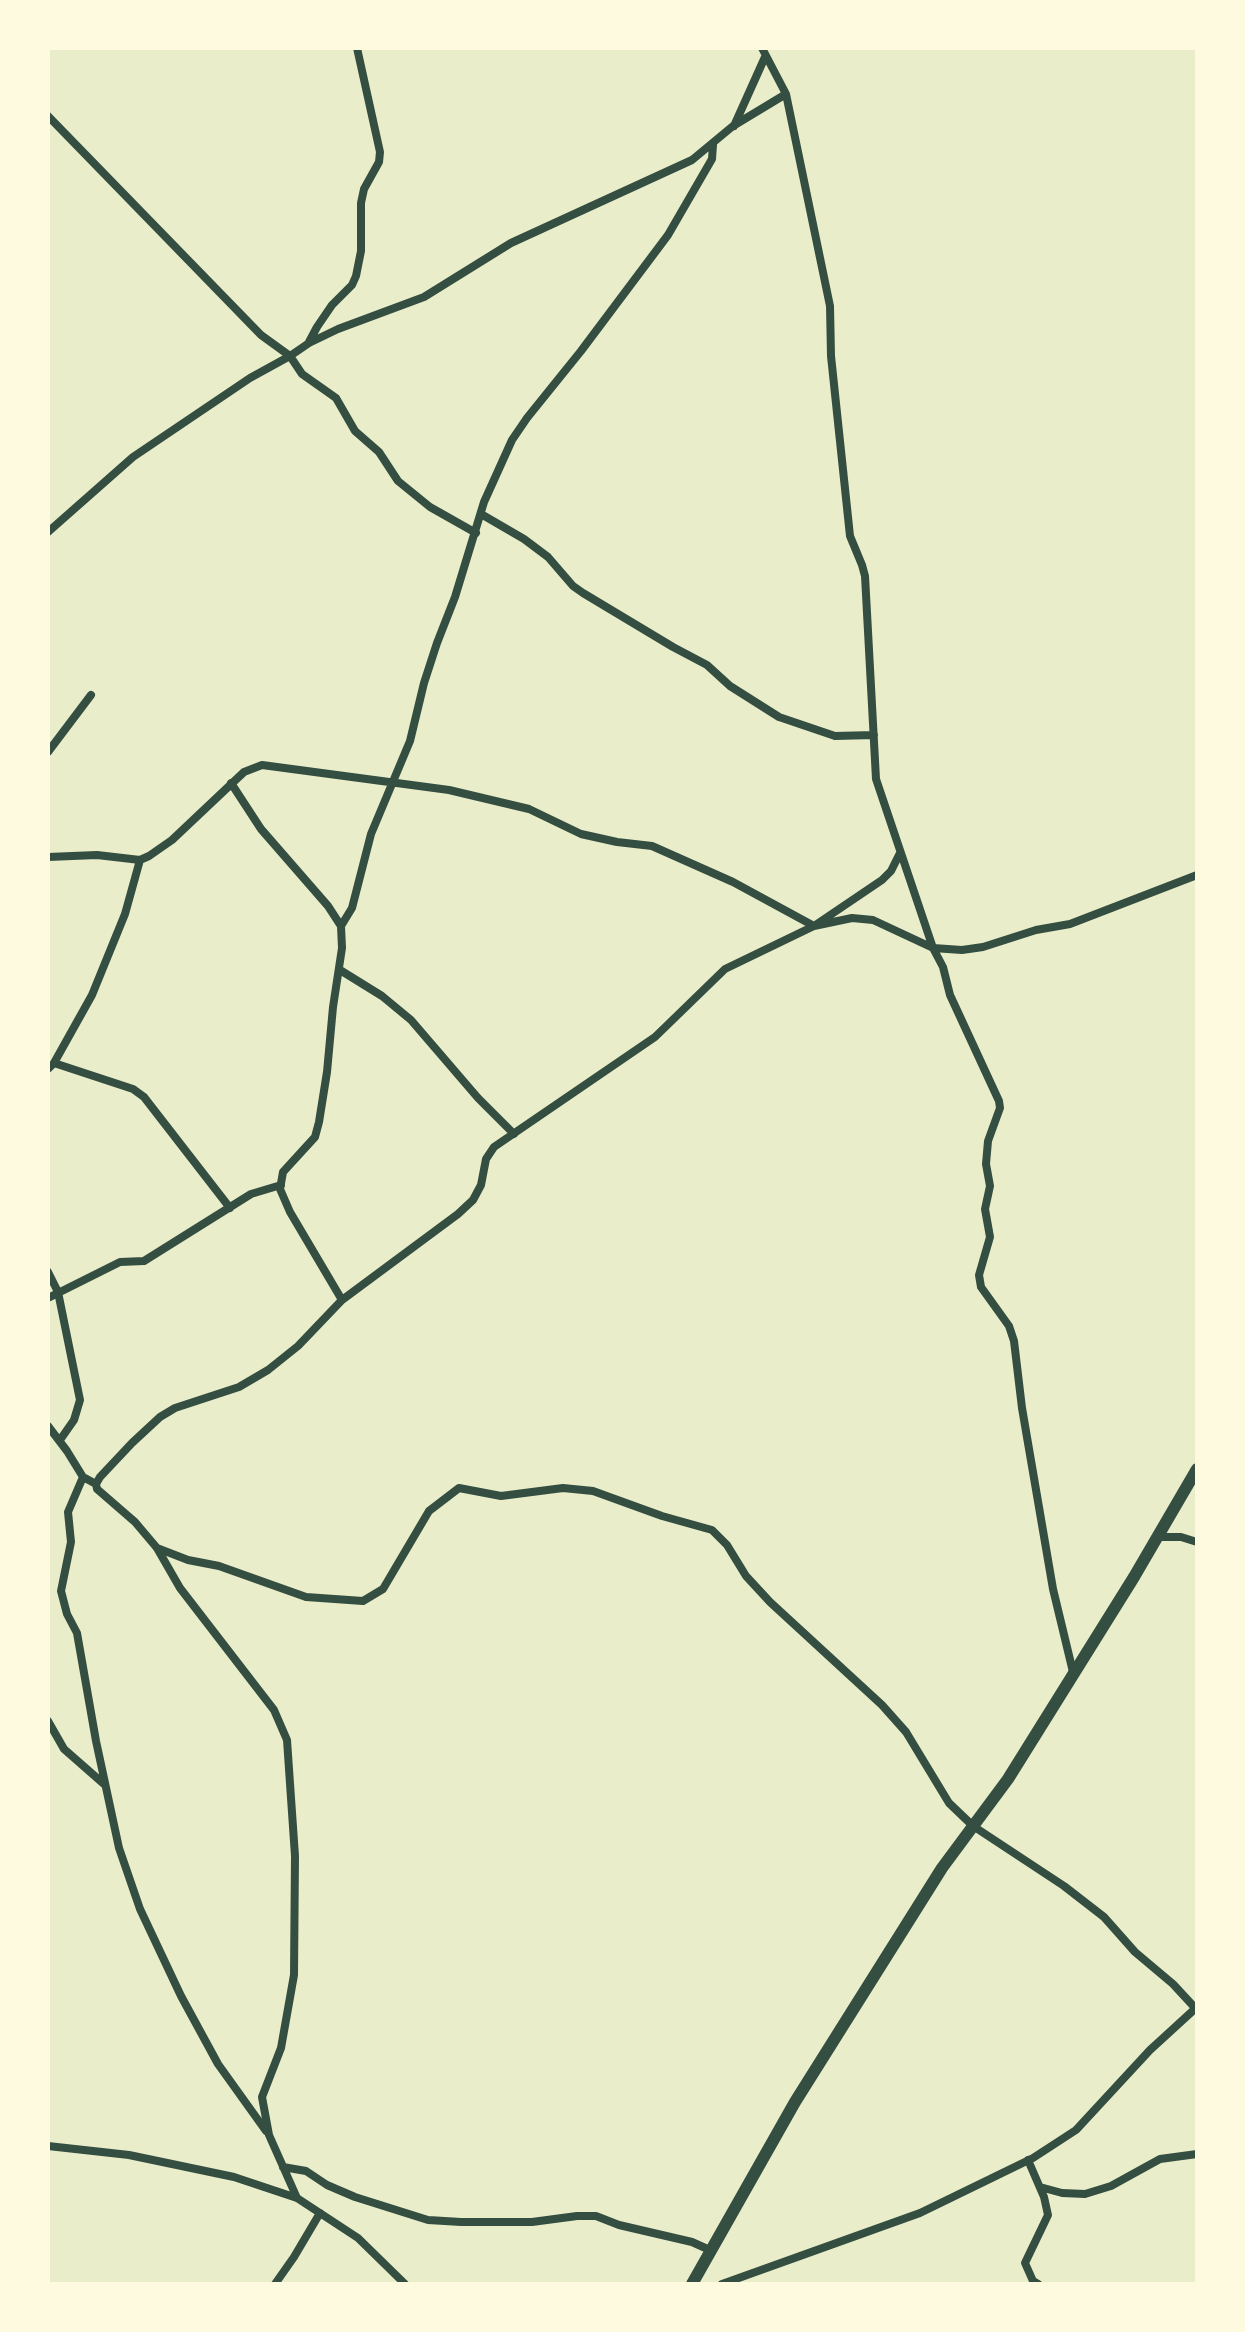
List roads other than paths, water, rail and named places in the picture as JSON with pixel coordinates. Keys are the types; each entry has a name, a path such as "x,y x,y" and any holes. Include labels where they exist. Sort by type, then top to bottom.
{"street":[{"path":"309,343 332,305 352,285 356,276 361,251 361,203 364,189 379,162 380,152 357,48"},
{"path":"763,52 786,94 830,306 831,356 850,536 865,576 876,779 954,1005 999,1101 1000,1108 988,1141 986,1168 990,1186 985,1209 990,1237 979,1275 981,1287 1009,1326 1014,1341 1022,1408 1053,1589 1073,1672"},
{"path":"733,126 763,52"},
{"path":"48,532 133,457 250,378 338,329 424,297 511,243 692,160 733,126 786,94"},
{"path":"48,116 261,335 290,356 302,374 336,398 355,431 379,452 398,481 430,507 476,533"},
{"path":"341,926 352,908 371,834 410,741 428,670 455,597 484,502 512,440 668,235 712,159 713,145"},
{"path":"481,514 548,557 583,593 696,658 730,686 779,717 835,736 874,735"},
{"path":"48,752 91,695"},
{"path":"48,857 97,855 140,860 172,840 244,772 262,765 449,790 496,800 529,809 581,834 652,846 733,882 814,926 852,918 873,920 933,948 962,950 983,947 1036,930 1070,924 1197,875"},
{"path":"231,783 261,829 328,906 341,926 340,970 319,1122 315,1137 283,1172 280,1189 290,1212 342,1300"},
{"path":"96,1484 160,1417 175,1408 239,1387 268,1370 298,1346 342,1300 458,1214 473,1200 481,1185 486,1159 494,1147 655,1037 725,969 814,926 882,880 891,871 900,853"},
{"path":"140,860 125,914 92,995 51,1066 133,1089 144,1097 230,1208"},
{"path":"340,970 382,996 411,1020 478,1098 514,1134"},
{"path":"48,1298 120,1262 144,1261 251,1194 281,1185"},
{"path":"48,1272 58,1292 80,1400 74,1420 60,1440"},
{"path":"48,1426 83,1477 96,1484 97,1489 135,1522 157,1548 180,1588 274,1710 287,1740 295,1856 294,1975 281,2048 262,2097 269,2135"},
{"path":"692,2284 795,2102 934,1880 1008,1779 1134,1577 1197,1469"},
{"path":"83,1477 68,1512 71,1542 61,1591 67,1614 77,1633 119,1848 146,1922 181,1996 218,2064 269,2135 297,2198"},
{"path":"157,1548 306,1597 363,1601 383,1589 429,1511 459,1488 501,1496 563,1488 593,1491 712,1530 770,1602 882,1705 906,1732 949,1803 973,1826 1064,1886 1104,1917 1135,1952 1173,1984 1196,2009 1150,2050 1076,2130 1028,2160 920,2213 722,2284"},
{"path":"1156,1537 1181,1537 1197,1542"},
{"path":"48,1721 64,1749 105,1786"},
{"path":"48,2146 129,2155 219,2174 297,2198 358,2238 405,2284"},
{"path":"1040,2187 1062,2193 1085,2194 1111,2186 1160,2159 1197,2154"},
{"path":"1028,2160 1048,2215 1025,2263 1033,2281 1038,2284"},
{"path":"283,2167 306,2171 327,2185 355,2197 428,2220 532,2222 596,2216 619,2225 692,2242 712,2251"},
{"path":"275,2284 320,2213"}]}
